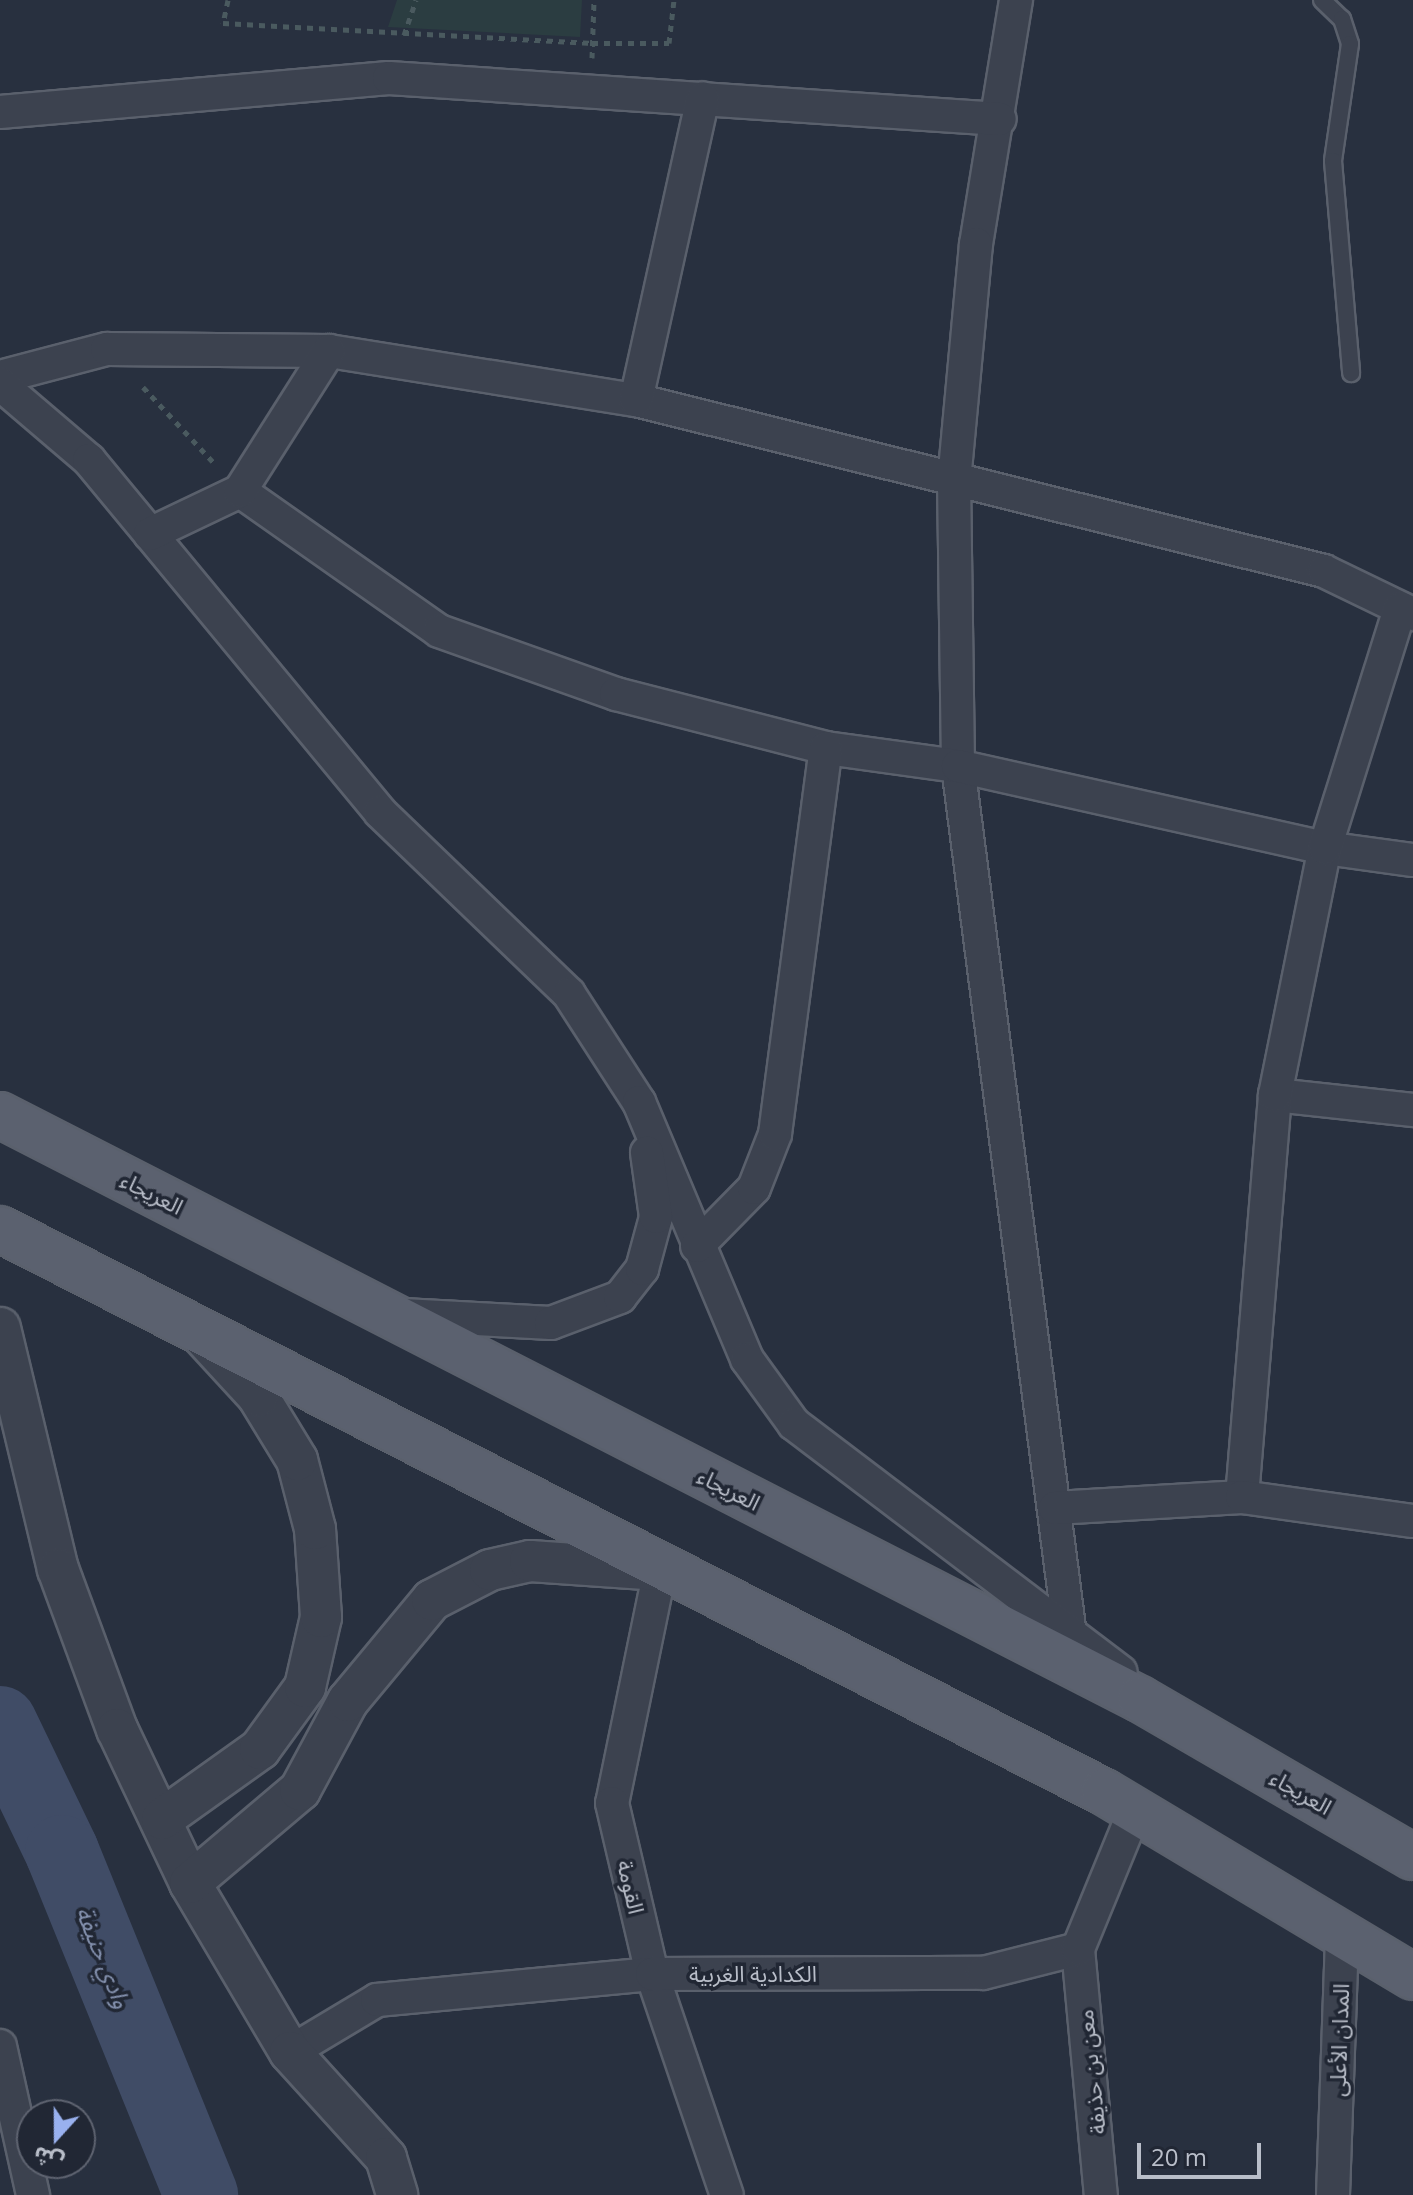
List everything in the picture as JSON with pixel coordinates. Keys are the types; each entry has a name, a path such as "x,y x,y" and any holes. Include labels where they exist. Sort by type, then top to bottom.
{"main road":[{"name":"العريجاء","path":"19,1125 1220,1745 1413,1857"},
{"path":"0,1229 660,1570 1135,1810 1413,1977"}],"street":[{"path":"1016,0 1000,119 976,244 954,479 958,766 1070,1635"},
{"path":"0,112 389,78 1000,119"},
{"path":"636,400 703,98"},
{"path":"0,377 107,349 329,351 636,400 1324,571 1407,611 1325,848 1275,1095 1242,1497"},
{"path":"150,534 240,491 329,351"},
{"path":"0,384 89,460 380,812 569,994 639,1102 747,1359 794,1424 1070,1635 1220,1745"},
{"path":"240,491 439,631 616,694 826,748 958,766 1325,848 1413,860"},
{"path":"697,1246 754,1188 775,1134 826,748"},
{"path":"1275,1095 1413,1110"},
{"path":"388,1314 551,1323 620,1297 642,1269 656,1217 639,1102"},
{"path":"0,1328 58,1569 117,1729 190,1883 290,2052 386,2158 397,2195"},
{"path":"162,1819 260,1749 305,1687 321,1617 315,1529 297,1460 258,1396 196,1328"},
{"path":"1055,1508 1242,1497 1413,1521"},
{"path":"190,1883 300,1790 332,1723 432,1600 490,1570 530,1561 660,1570"},
{"name":"القومة","path":"660,1570 612,1803 652,1974 727,2195"},
{"path":"1078,1949 1135,1810"},
{"name":"المدان الأعلى","path":"1333,2195 1342,1934"},
{"name":"الكدادية الغربية","path":"290,2052 377,2000 652,1974 983,1973 1078,1949"},
{"name":"معن بن حذيفة","path":"1078,1949 1101,2195"},
{"path":"0,2046 33,2195"}],"lane":[{"path":"1322,0 1342,19 1350,44 1333,161 1351,373"}],"path":[{"path":"228,0 223,23 592,43 669,43 674,0"},
{"path":"404,35 416,0"},
{"path":"590,91 594,0"},
{"path":"107,349 240,491"}],"shaded area":[{"path":"397,0 582,0 580,37 388,27"}],"waterway":[{"name":"وادي حنيفة","path":"0,1723 62,1852 201,2195"}]}
